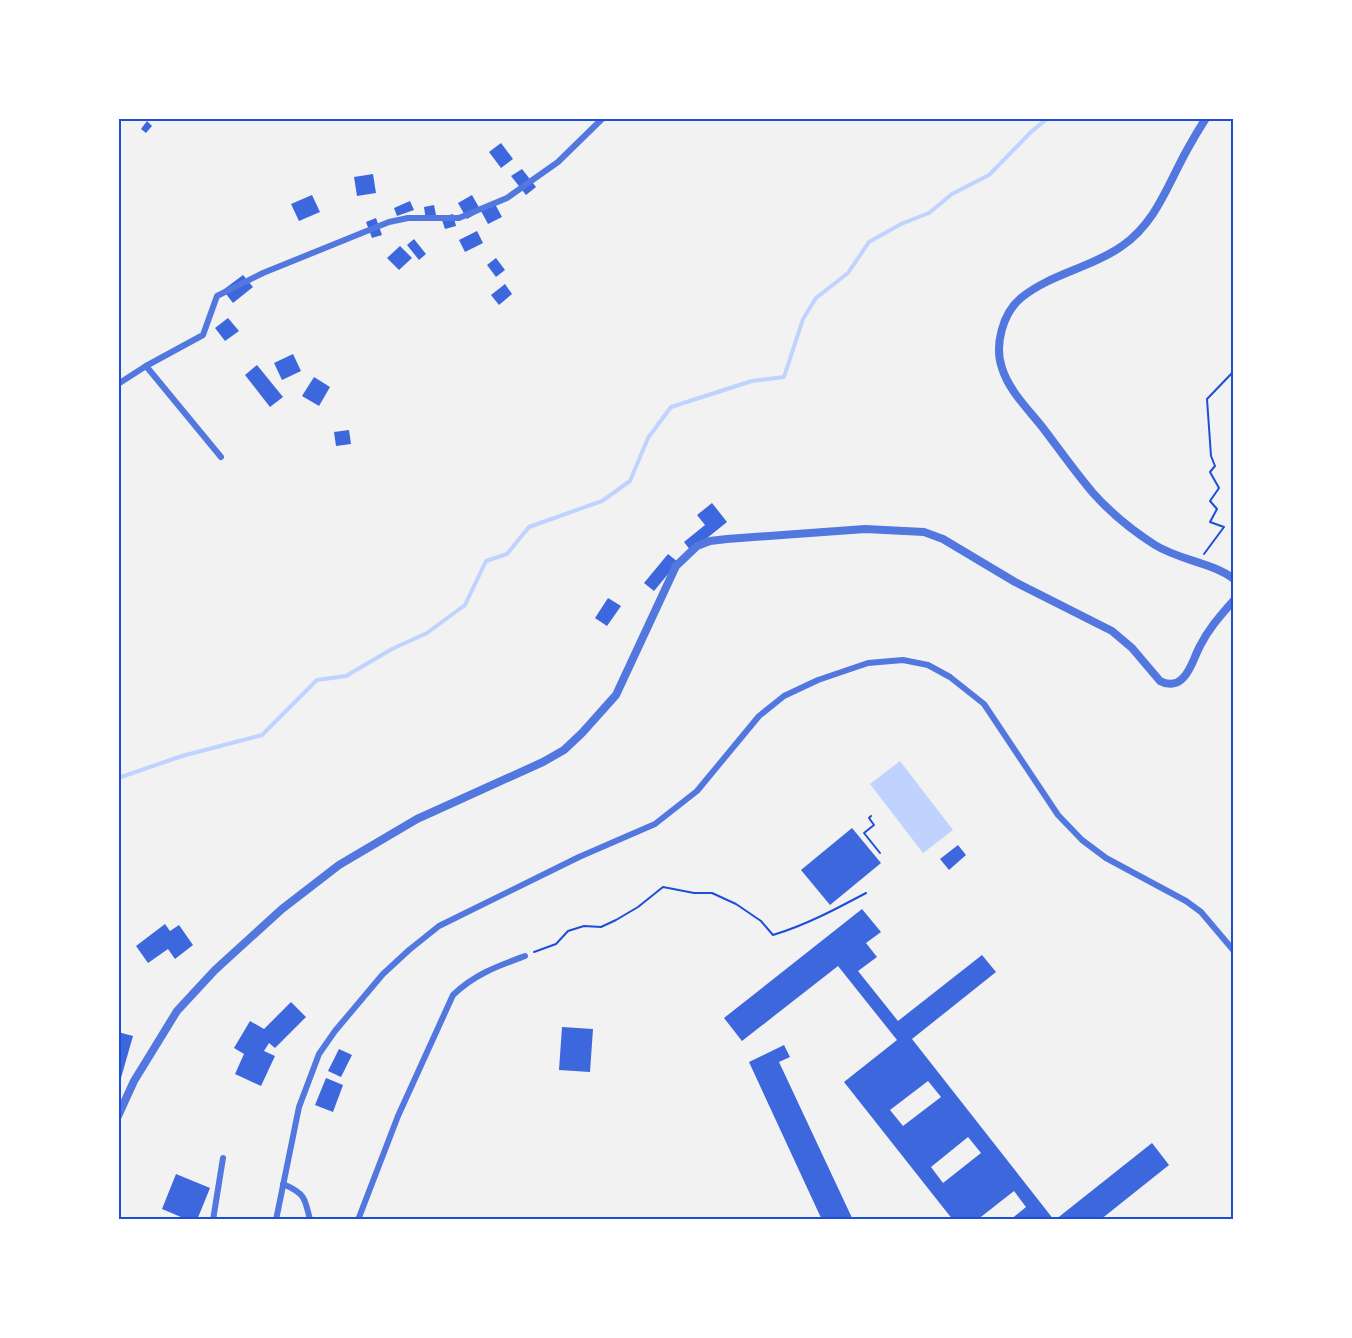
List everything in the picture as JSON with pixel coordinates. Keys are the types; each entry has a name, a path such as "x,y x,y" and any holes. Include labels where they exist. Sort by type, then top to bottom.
{"street":[{"path":"118,384 203,335 217,296 263,273 388,222 408,218 459,218 507,198 558,162 603,118"},
{"path":"1206,118 1187,149 1155,213 1142,230 1102,258 1045,284 1021,298 1008,313 999,348 1002,368 1015,393 1093,494 1157,546 1198,564 1215,567 1233,579"},
{"path":"146,366 221,457"},
{"path":"118,1116 134,1081 177,1011 215,970 282,909 339,865 417,819 543,762 564,750 582,734 616,694 676,566 697,546 710,541 727,539 865,530 924,532 943,539 1016,582 1112,631 1132,648 1165,684 1181,680 1191,667 1212,624 1233,600"},
{"path":"276,1220 299,1107 320,1054 335,1030 383,974 439,927 579,857 655,824 697,791 759,716 784,696 818,680 867,663 903,660 928,665 950,677 984,704 1058,815 1082,840 1106,858 1186,901 1201,912 1233,951"},
{"path":"358,1220 398,1116 453,995 467,982 488,969 525,956"},
{"path":"213,1220 223,1158"},
{"path":"283,1184 299,1191 303,1196 310,1220"}],"path":[{"path":"1198,564 1224,526 1210,522 1217,509 1210,501 1219,488 1210,472 1215,466 1211,456 1207,399 1233,371"},
{"path":"871,816 868,819 874,825 864,832 880,853"},
{"path":"525,956 556,944 568,931 584,926 601,927 616,920 638,907 663,887 694,893 712,893 736,904 761,921 773,935 823,916 866,893"}],"water":[{"path":"900,761 953,830 923,853 870,784"}],"building":[{"path":"147,121 152,126 146,133 141,129"},
{"path":"501,143 513,159 501,168 489,152"},
{"path":"522,169 536,187 526,195 511,176"},
{"path":"373,174 376,193 357,196 354,177"},
{"path":"312,195 320,212 299,221 291,204"},
{"path":"472,195 481,211 467,219 458,203"},
{"path":"410,201 414,210 397,216 394,208"},
{"path":"495,204 502,217 488,224 481,211"},
{"path":"434,205 437,220 426,221 424,207"},
{"path":"453,214 456,226 445,229 441,217"},
{"path":"376,218 382,235 372,238 366,222"},
{"path":"477,231 483,243 465,252 459,240"},
{"path":"414,239 426,254 419,260 407,245"},
{"path":"400,246 412,258 399,270 387,258"},
{"path":"496,258 505,270 496,277 487,265"},
{"path":"243,275 253,287 233,303 223,290"},
{"path":"505,284 512,294 499,305 491,295"},
{"path":"228,318 239,331 225,341 215,328"},
{"path":"293,354 301,371 282,380 274,363"},
{"path":"257,365 283,397 270,407 245,375"},
{"path":"314,377 330,387 319,406 302,396"},
{"path":"349,430 351,444 336,446 334,432"},
{"path":"712,503 727,522 691,551 684,542 705,525 697,515"},
{"path":"668,554 678,562 654,591 644,583"},
{"path":"608,598 621,606 607,626 595,618"},
{"path":"852,828 881,863 830,905 801,870"},
{"path":"958,845 966,855 949,870 940,859"},
{"path":"862,909 881,932 866,943 877,957 858,971 898,1021 982,955 996,972 912,1039 1054,1220 1010,1220 1026,1207 1014,1191 977,1220 953,1220 844,1082 897,1040 838,966 742,1041 724,1018","holes":["928,1081 941,1097 903,1126 890,1110","968,1137 981,1153 943,1183 931,1167"]},
{"path":"165,924 170,931 179,925 193,945 175,959 168,949 148,963 136,946"},
{"path":"291,1002 306,1017 275,1048 269,1043 264,1051 275,1056 261,1086 235,1074 244,1054 234,1048 250,1021 264,1029"},
{"path":"562,1027 593,1029 590,1072 559,1070"},
{"path":"118,1032 133,1036 119,1085 118,1085"},
{"path":"784,1045 790,1057 779,1062 853,1220 822,1220 749,1062"},
{"path":"339,1049 352,1055 341,1077 328,1071"},
{"path":"326,1078 343,1085 333,1112 315,1105"},
{"path":"1152,1143 1169,1165 1100,1220 1055,1220"},
{"path":"176,1174 210,1188 197,1220 188,1220 162,1209"}],"waterway":[{"path":"118,778 182,756 262,735 317,680 346,676 392,649 427,633 465,605 486,561 507,554 529,527 602,501 630,481 648,438 671,407 752,381 784,377 803,319 816,298 848,273 869,242 901,224 929,213 952,194 989,175 1048,118"}]}
